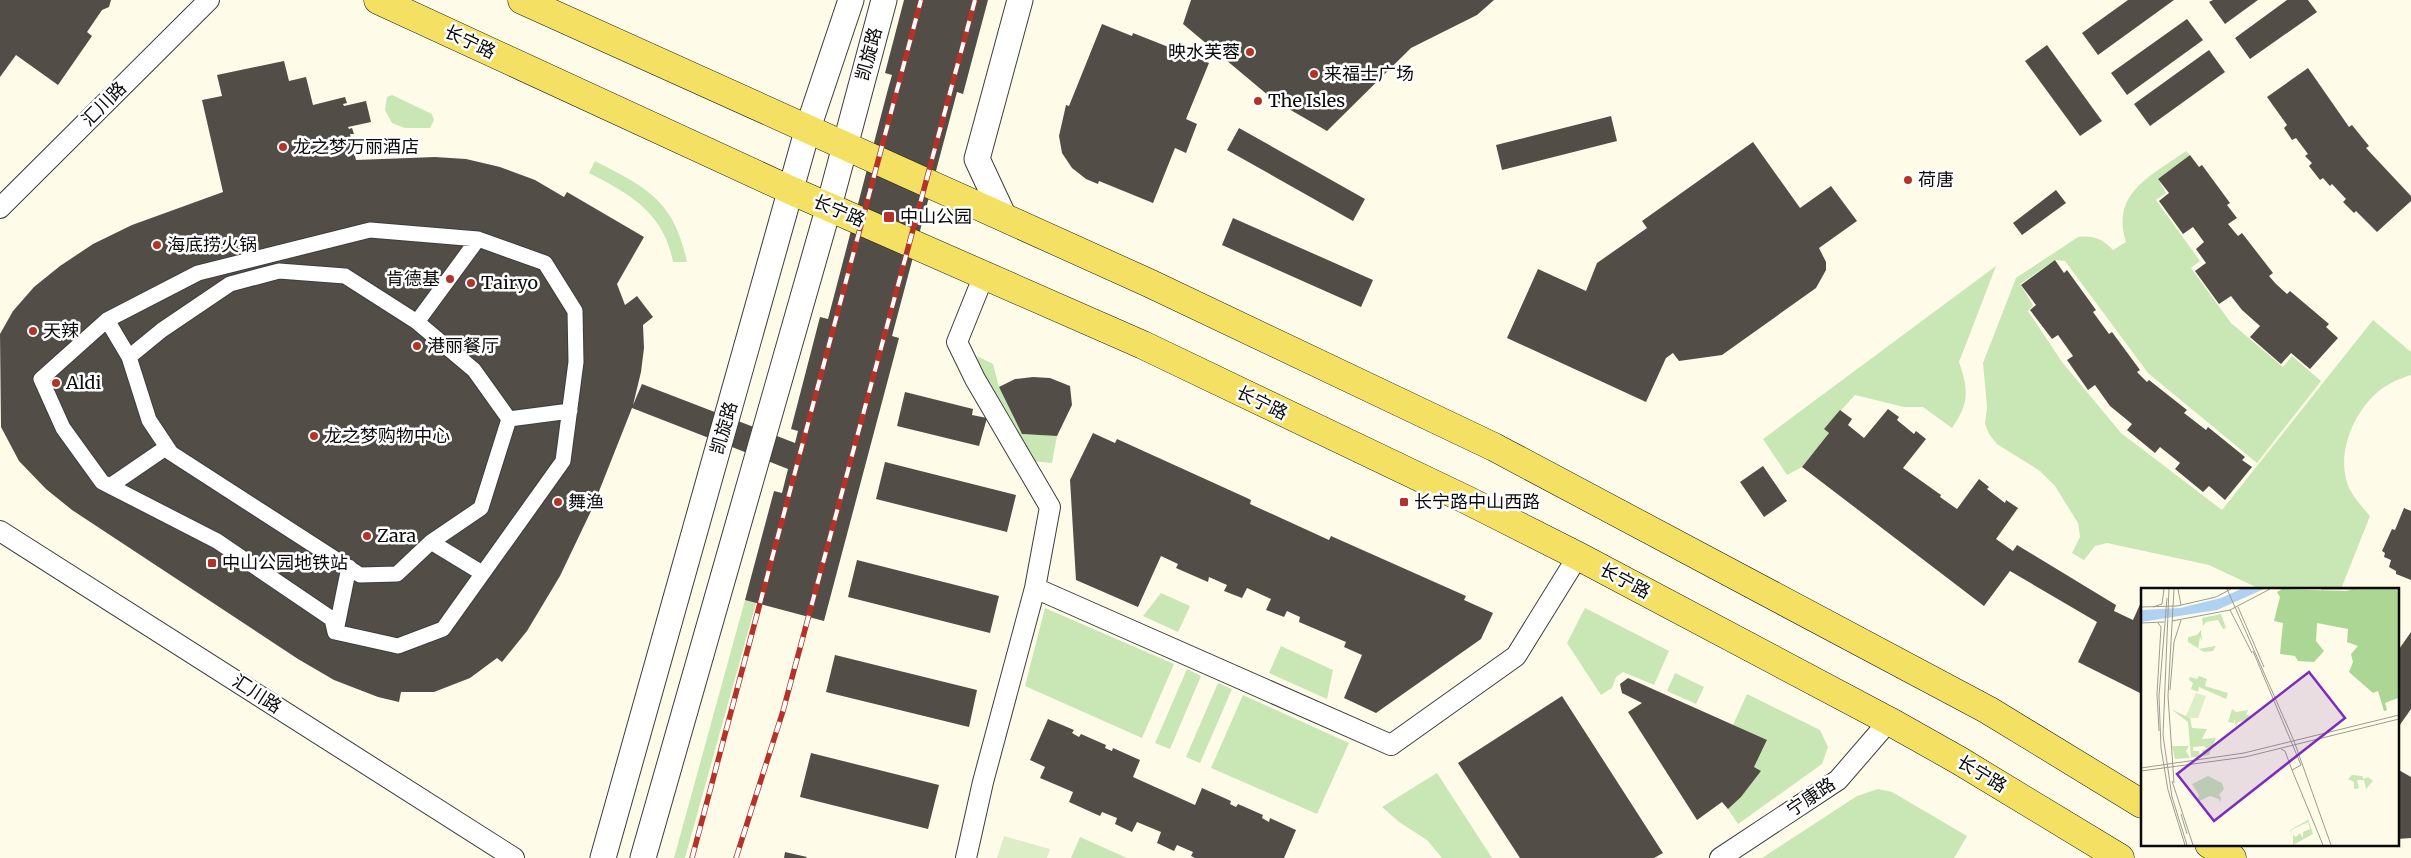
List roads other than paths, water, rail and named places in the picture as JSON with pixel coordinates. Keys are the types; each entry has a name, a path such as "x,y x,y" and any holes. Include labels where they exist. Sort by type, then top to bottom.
{"main road":[{"name":"长宁路","path":"378,0 790,190 1143,346 1578,556 1889,721 1960,761 2120,858"},
{"path":"522,0 1158,287 1494,447 1988,710 2141,803"},
{"path":"2212,846 2232,858"}],"street":[{"name":"汇川路","path":"0,208 209,0"},
{"name":"凯旋路","path":"603,858 790,190 808,128 851,0"},
{"name":"凯旋路","path":"643,858 829,206 884,0"},
{"path":"1004,217 977,160 1020,0"},
{"path":"370,230 478,239 545,263 574,311 576,362 563,461 444,629 398,646 335,632 332,619 217,541 102,482 63,428 41,379 107,320 198,273 370,230"},
{"path":"417,322 478,239"},
{"path":"129,357 162,330 230,284 279,271 345,276 417,322 474,370 509,420"},
{"path":"966,858 985,773 1035,588 1050,506 975,379 957,342 984,275"},
{"path":"107,320 129,357 149,420 171,453 360,575 397,574 431,542 482,508 509,420"},
{"path":"509,420 570,411"},
{"path":"110,486 167,447"},
{"name":"汇川路","path":"0,531 514,858"},
{"path":"431,542 482,573"},
{"path":"1035,588 1391,745 1516,656 1578,556"},
{"path":"335,632 349,567"},
{"name":"宁康路","path":"1720,858 1838,780 1889,721"}],"railway":[{"path":"692,858 921,0"},
{"path":"736,858 783,711 975,0"}],"place":[{"name":"映水芙蓉","path":"1250,52"},
{"name":"来福士广场","path":"1314,74"},
{"name":"The Isles","path":"1258,101"},
{"name":"龙之梦万丽酒店","path":"283,147"},
{"name":"荷唐","path":"1908,180"},
{"name":"中山公园","path":"889,217"},
{"name":"海底捞火锅","path":"157,245"},
{"name":"肯德基","path":"450,279"},
{"name":"Tairyo","path":"471,283"},
{"name":"天辣","path":"33,331"},
{"name":"港丽餐厅","path":"417,346"},
{"name":"Aldi","path":"56,383"},
{"name":"龙之梦购物中心","path":"314,436"},
{"name":"舞渔","path":"558,502"},
{"name":"长宁路中山西路","path":"1404,502"},
{"name":"Zara","path":"367,536"},
{"name":"中山公园地铁站","path":"212,563"}]}
